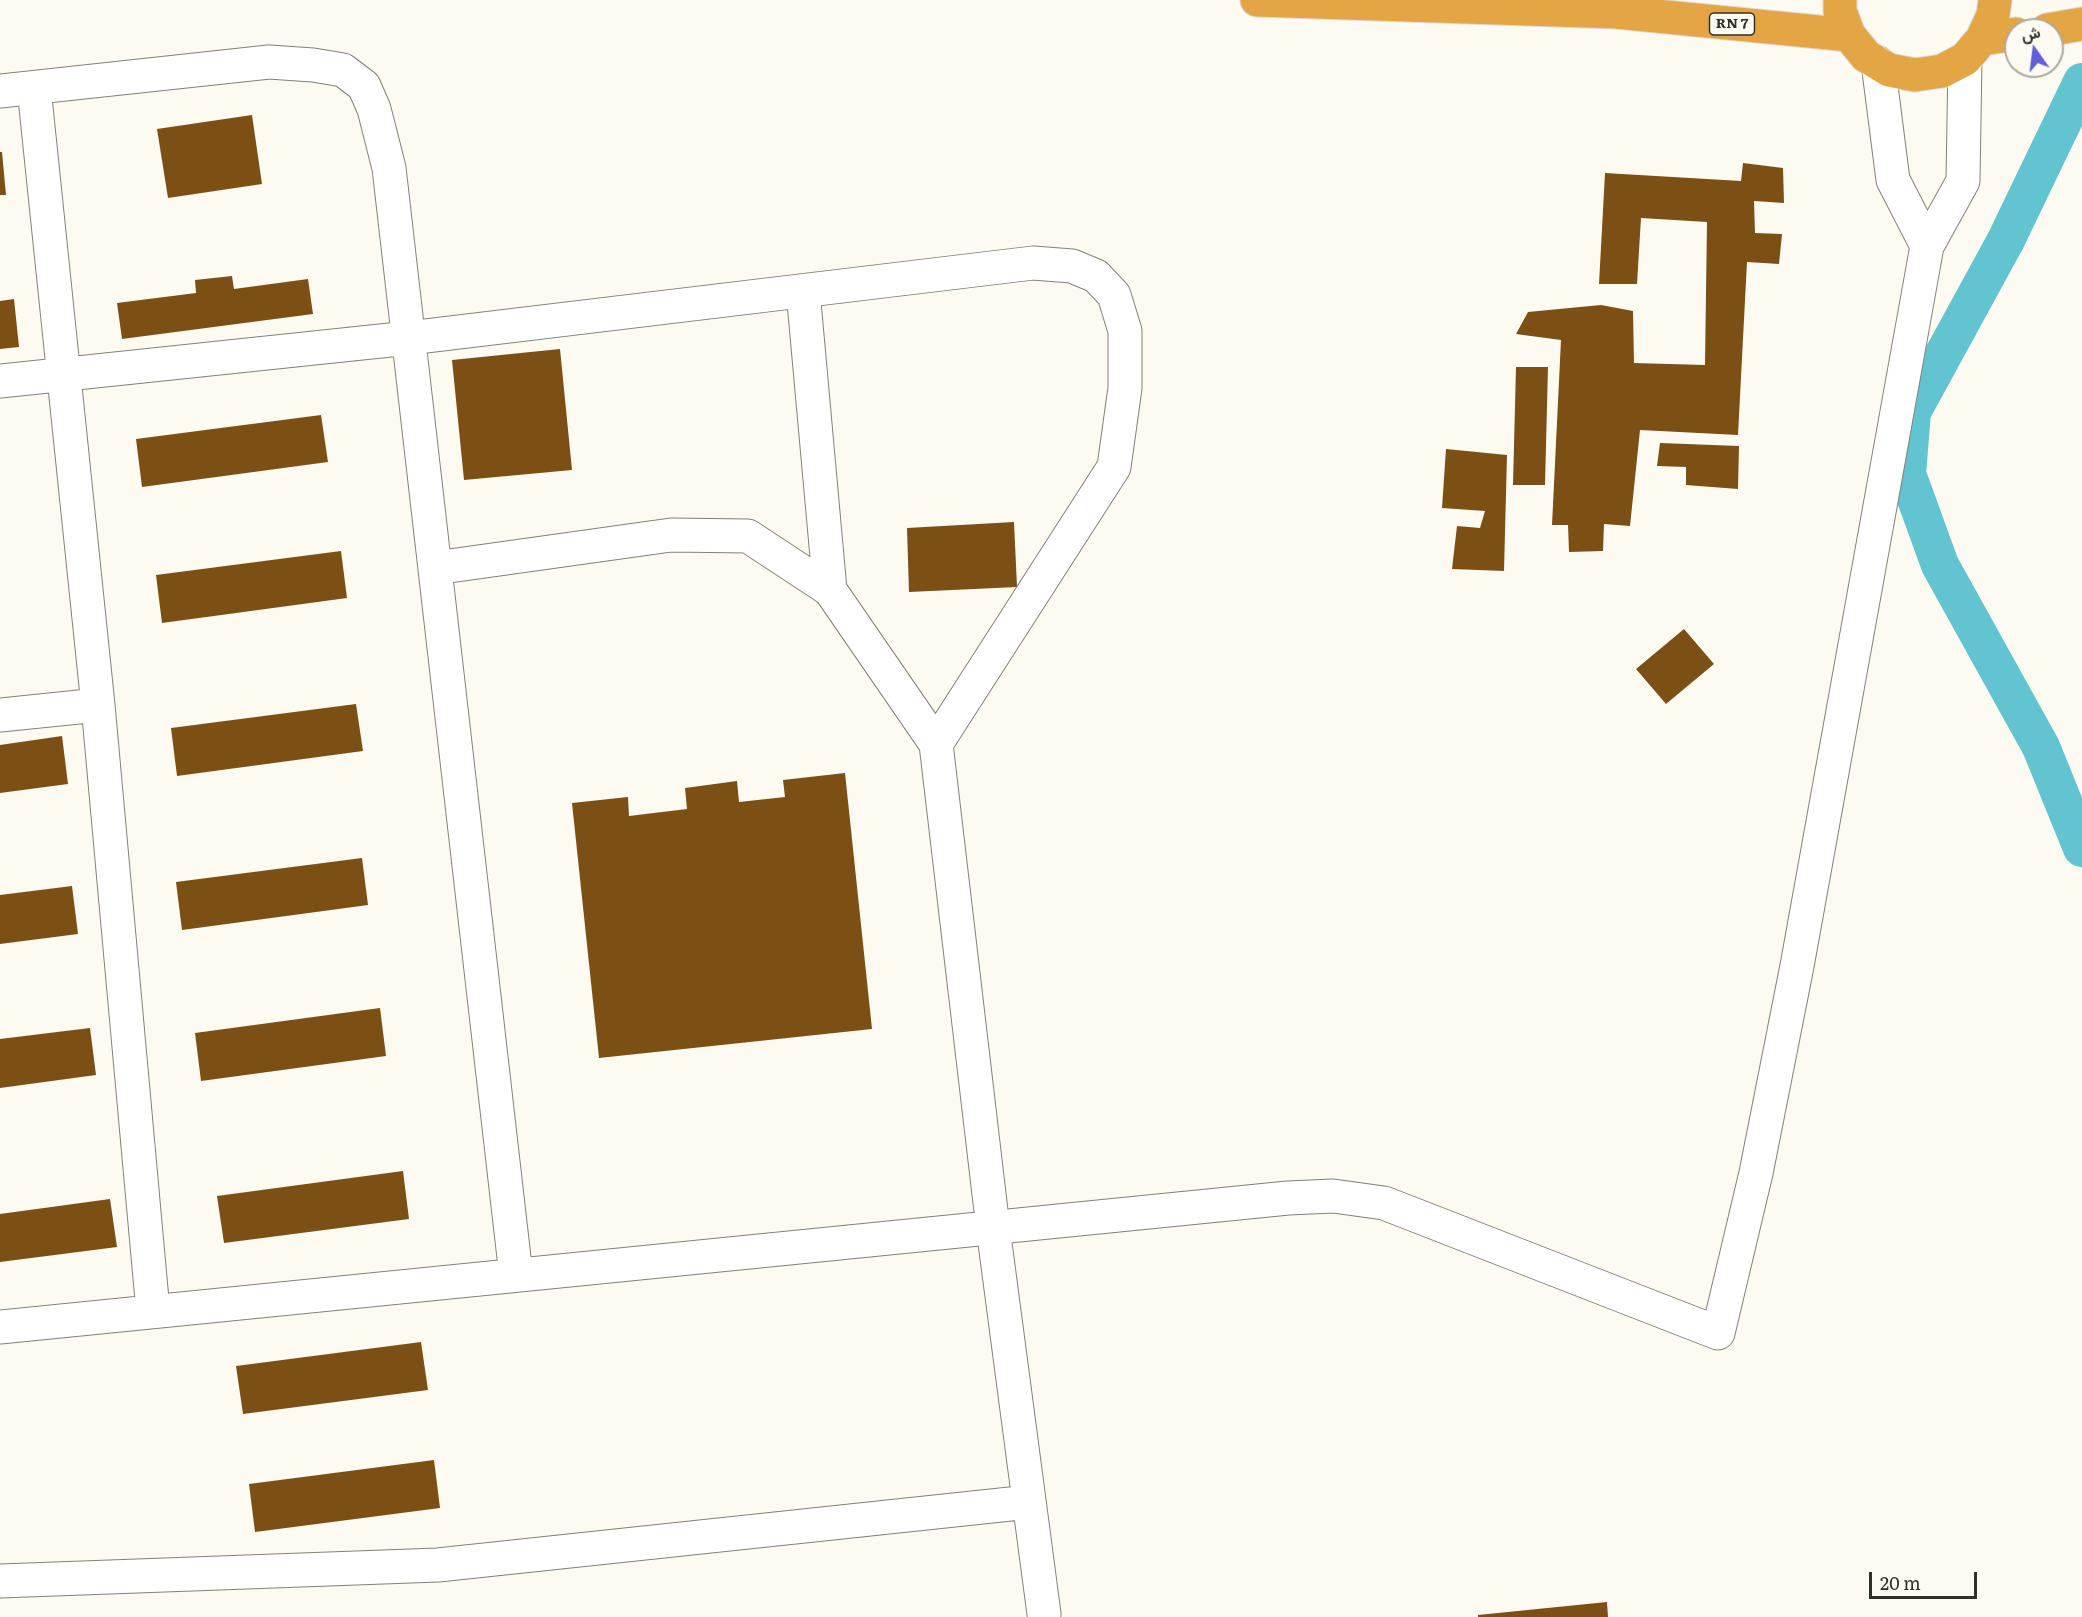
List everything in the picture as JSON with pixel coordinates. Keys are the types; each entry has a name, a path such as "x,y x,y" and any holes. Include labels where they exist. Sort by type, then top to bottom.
{"highway":[{"name":"RN 7","path":"1257,0 1616,12 1849,36"},
{"path":"1840,0 1840,11 1849,36 1866,57 1889,70 1915,75 1942,71 1974,49 2004,38"},
{"path":"1974,49 1993,15 1995,0"},
{"path":"2064,27 2082,24"}],"lane":[{"path":"0,1327 1288,1198 1333,1196 1384,1203 1718,1333 1756,1173 1797,966 1927,246 1963,181 1974,49"},
{"path":"0,91 269,62 343,70 364,86 374,109 389,168 516,1275"},
{"path":"1878,63 1893,180 1927,246"},
{"path":"34,88 98,705 153,1311"},
{"path":"0,381 409,338 1033,263 1072,266 1096,276 1114,295 1125,330 1125,388 1114,467 936,744"},
{"path":"803,291 830,590"},
{"path":"435,568 671,535 748,536 830,590 936,744 993,1228 1044,1614"},
{"path":"0,715 98,705"},
{"path":"0,1581 438,1565 1029,1502"}],"building":[{"path":"252,115 262,184 168,198 157,129"},
{"path":"0,152 2,152 6,195 0,195"},
{"path":"1743,163 1783,168 1784,203 1754,201 1755,233 1782,234 1779,264 1747,262 1738,435 1640,430 1630,526 1604,524 1603,551 1569,552 1568,525 1552,525 1561,340 1516,334 1528,312 1601,305 1633,311 1634,363 1705,365 1707,222 1641,218 1637,284 1599,284 1605,173 1741,181"},
{"path":"232,276 234,289 308,279 313,314 122,339 117,303 196,293 195,280"},
{"path":"14,299 19,347 0,349 0,301"},
{"path":"560,349 572,470 464,480 452,360"},
{"path":"1516,367 1548,367 1545,485 1513,485"},
{"path":"321,415 328,462 142,487 136,439"},
{"path":"1660,443 1739,446 1738,489 1686,485 1686,467 1657,466"},
{"path":"1446,449 1507,455 1504,571 1452,569 1457,526 1480,528 1485,511 1442,508"},
{"path":"1014,522 1017,587 909,592 907,528"},
{"path":"341,551 347,598 162,623 156,575"},
{"path":"1684,629 1714,664 1666,704 1636,669"},
{"path":"356,704 363,751 177,776 171,728"},
{"path":"62,736 68,784 0,793 0,745"},
{"path":"845,773 872,1029 599,1058 572,803 628,797 629,816 687,809 685,788 737,781 739,802 785,797 783,780"},
{"path":"362,858 368,905 182,930 176,882"},
{"path":"72,886 78,934 0,944 0,895"},
{"path":"380,1008 386,1056 201,1081 195,1033"},
{"path":"90,1028 96,1075 0,1088 0,1039"},
{"path":"403,1171 409,1219 224,1243 217,1196"},
{"path":"110,1199 117,1247 0,1262 0,1214"},
{"path":"421,1342 428,1390 243,1414 236,1366"},
{"path":"434,1460 440,1508 255,1532 249,1484"},
{"path":"1607,1602 1608,1617 1478,1617 1478,1615"}],"waterway":[{"path":"2082,82 2006,240 1912,412 1907,474 1940,565 2041,747 2082,848"}]}
